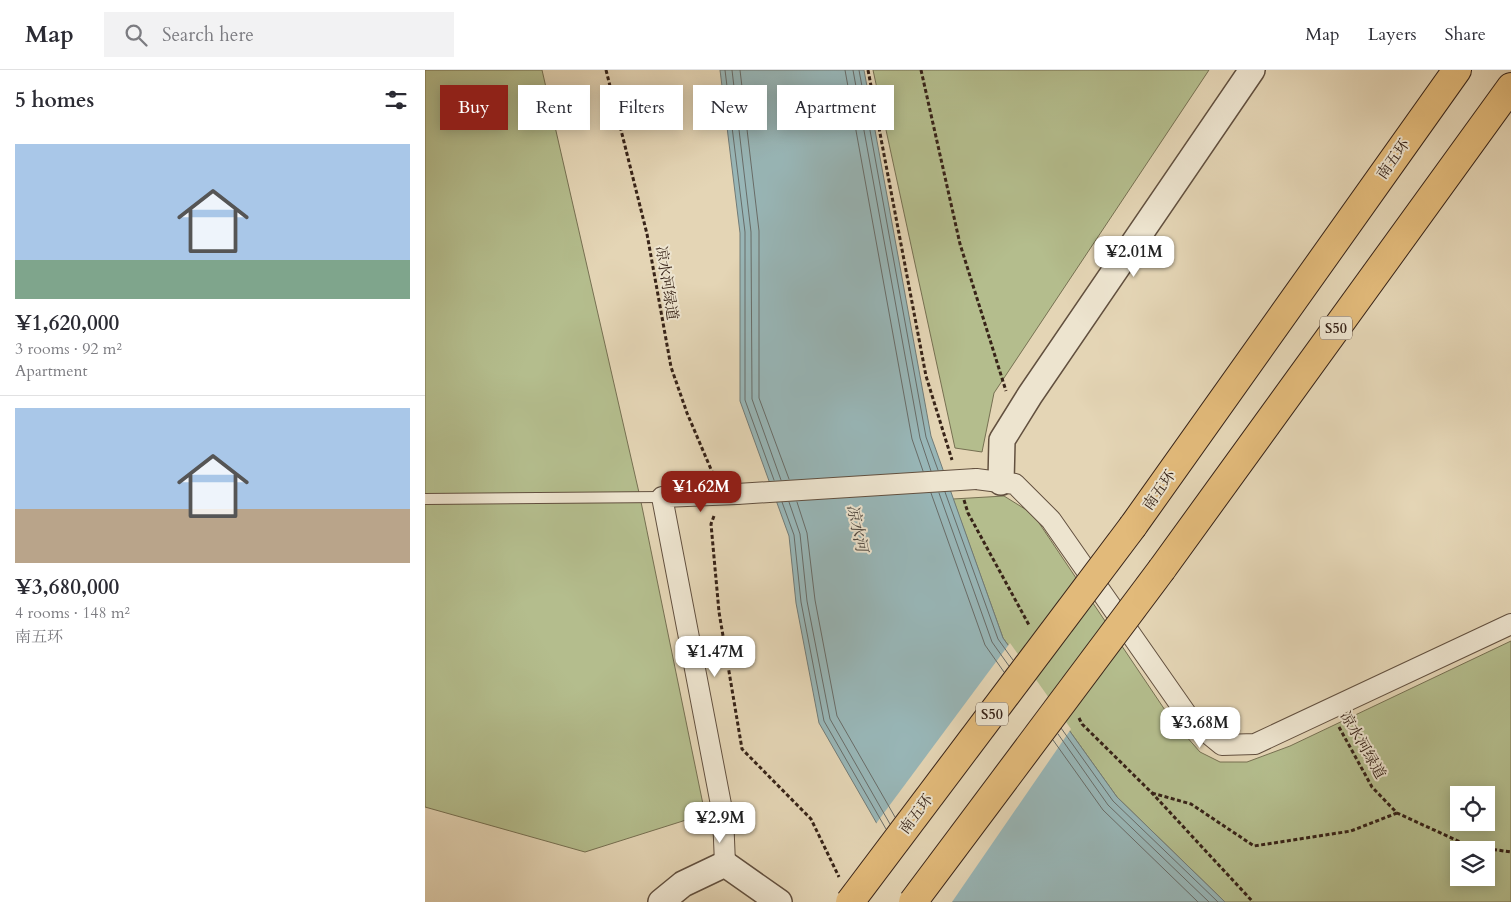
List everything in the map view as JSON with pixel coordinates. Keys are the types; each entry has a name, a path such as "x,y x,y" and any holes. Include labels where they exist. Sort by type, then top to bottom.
{"highway":[{"path":"1406,141 1446,70"},
{"name":"南五环","path":"847,894 1133,526 1457,70"},
{"name":"S50","path":"913,902 1161,569 1511,87"}],"street":[{"path":"1001,482 1002,440 1252,70"},
{"path":"725,864 723,815 662,497 976,479 1015,484 1051,520 1190,719 1223,745 1255,744 1511,624"},
{"path":"661,902 683,884 725,864"},
{"path":"725,864 779,902"}],"lane":[{"path":"425,499 662,497"}],"path":[{"name":"凉水河绿道","path":"606,70 647,234 671,367 687,413 729,494"},
{"path":"868,70 926,376 954,467"},
{"path":"921,70 960,244 1015,420"},
{"path":"729,494 711,524 719,612 742,748 811,819 847,894"},
{"path":"962,494 968,513 1032,631"},
{"name":"凉水河绿道","path":"1329,709 1373,787 1397,814 1469,846 1511,852"},
{"path":"1078,716 1083,724 1151,793 1253,902"},
{"path":"1151,793 1191,804 1254,846 1351,831 1397,814"}],"green space":[{"path":"425,70 542,70 545,85 518,85 518,130 556,130 640,497 705,814 585,852 425,807"},
{"path":"873,70 1209,70 994,393 982,452 955,448 886,130 894,130 894,85 876,85"},
{"path":"1004,496 1033,514 1171,719 1200,752 1220,762 1247,762 1290,746 1511,641 1511,902 1225,902 1117,797 1003,638 953,499"}],"water":[{"name":"凉水河","path":"720,70 864,70 867,85 777,85 777,130 875,130 931,436 1003,638 1117,797 1225,902 922,902 819,723 796,603 789,536 740,401 740,233 727,130 767,130 767,85 722,85"}],"pier":[{"path":"1010,643 1071,729 952,902 919,902 875,825"}]}
